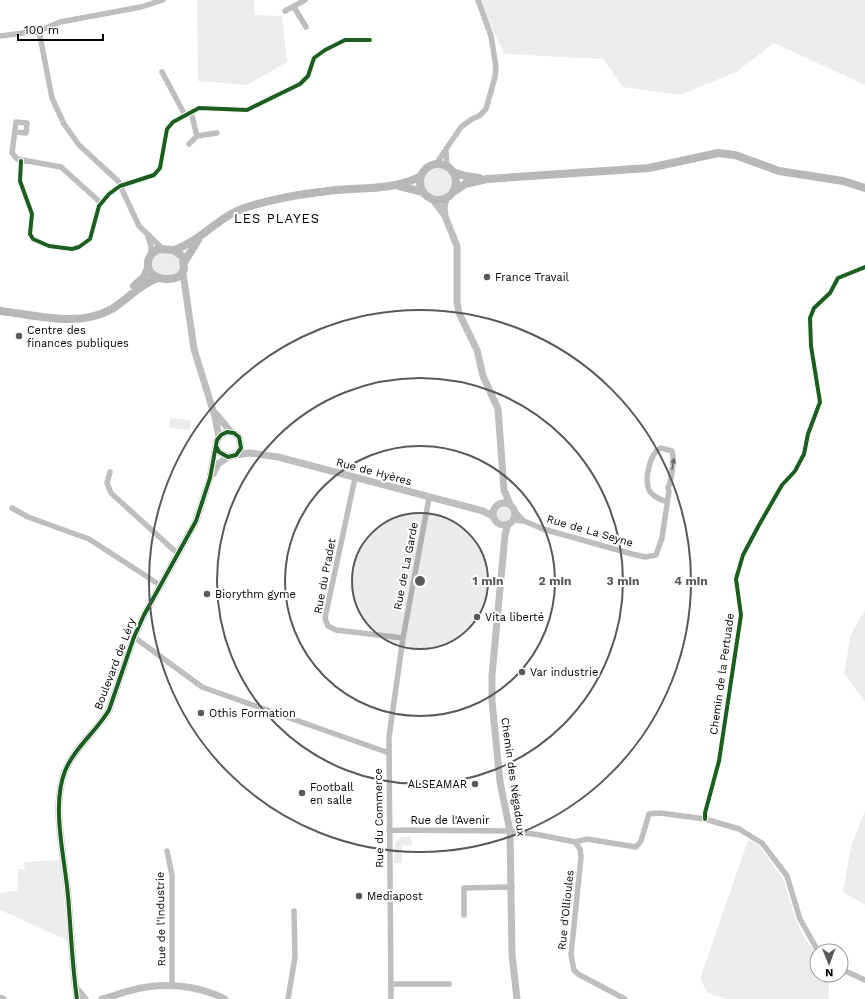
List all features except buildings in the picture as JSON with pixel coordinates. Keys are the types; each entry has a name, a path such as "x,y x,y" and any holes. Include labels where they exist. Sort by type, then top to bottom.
{"main road":[{"path":"174,250 203,234 230,215 246,208 327,191 392,186 414,189 423,192 433,200 446,199 455,190 465,184 487,179 649,168 718,153 735,155 779,171 843,181 865,188"},
{"path":"423,192 420,184 421,176 426,169 436,164 468,177 487,179"},
{"path":"450,169 456,179 455,190"},
{"path":"392,186 421,176"},
{"path":"148,268 153,275 158,278 171,279 183,273 185,261 191,249 203,234"},
{"path":"0,310 74,315 100,310 129,291 144,277 151,255 158,249 174,250 181,254 185,261"},
{"path":"0,307 62,319 92,317 112,309 144,284 158,278"}],"street":[{"path":"0,36 39,31 60,22 141,7 163,0"},
{"path":"285,11 305,0"},
{"path":"436,164 461,127 479,116 486,109 495,77 496,66 492,36 478,0"},
{"path":"294,6 306,28"},
{"path":"39,31 52,98 57,112 79,145 104,167 120,186 133,217 147,235 163,249"},
{"path":"21,161 20,181 32,214 30,234 33,239 39,243 49,246 72,248 85,244 93,233 96,215 101,203 109,194 120,186 154,175 160,168 167,129 173,122 191,112 203,108 247,110 300,84 308,76 314,58 325,50 345,40 370,40"},
{"path":"162,72 185,115"},
{"path":"191,112 197,136"},
{"path":"15,132 12,153 17,159 21,161 61,167 101,203"},
{"path":"189,144 197,136 217,133"},
{"path":"446,150 450,169"},
{"path":"446,199 444,208 445,216 457,246 457,292 460,313 475,346 480,368 498,410 504,490 510,504 510,520 496,522 494,513 500,503 504,490"},
{"path":"433,200 445,216"},
{"path":"147,235 151,246 151,255"},
{"name":"Chemin de la Pertuade","path":"705,819 705,813 719,761 740,615 736,579 744,555 760,525 782,485 795,471 804,454 808,434 820,402 811,346 810,318 814,308 830,293 838,278 865,267"},
{"path":"183,273 184,290 194,349 213,410 219,437 216,446 219,452 228,457 236,455 241,448 240,440 236,435 230,432 213,410"},
{"path":"171,279 184,290"},
{"path":"219,437 224,433 230,432"},
{"name":"Rue de Hyères","path":"240,440 260,453 429,498 494,513"},
{"name":"Boulevard de Léry","path":"77,999 74,986 59,807 61,786 65,772 72,757 103,720 109,710 134,637 160,585 196,521 210,478 216,446"},
{"path":"661,448 672,451 674,455 667,502 649,490 648,477 651,457 661,448"},
{"name":"Rue de Hyères","path":"236,455 260,453"},
{"name":"Boulevard de Léry","path":"210,478 218,464 228,457"},
{"path":"110,472 106,483 110,493 178,554"},
{"name":"Rue du Pradet","path":"355,478 325,618 328,626 336,630 403,638"},
{"name":"Rue de La Garde","path":"403,638 429,498"},
{"name":"Rue de La Seyne","path":"510,520 524,520 543,529 632,554 651,557 659,550 667,502"},
{"path":"500,503 510,504"},
{"path":"12,508 28,517 89,539 160,585"},
{"name":"Chemin des Négadoux","path":"510,520 505,535 492,675 492,701 500,782 510,831 512,954 517,999"},
{"path":"134,637 202,687 389,753"},
{"name":"Rue du Commerce","path":"391,999 390,722 403,638"},
{"path":"575,842 587,839 636,847 641,841 649,814 660,813 705,819 739,829 762,843 787,876 800,919 814,943"},
{"name":"Rue de l'Avenir","path":"390,830 510,831 575,842"},
{"name":"Rue d'Ollioules","path":"575,842 580,849 581,857 571,954 574,970 624,999"},
{"name":"Rue de l'Industrie","path":"167,851 172,875 172,986"},
{"path":"464,915 464,888 512,887"},
{"path":"288,999 294,957 294,911"},
{"path":"849,973 865,980"},
{"path":"391,984 449,984"},
{"path":"74,986 85,999"},
{"path":"106,999 129,990 172,986 194,987 225,999"}],"shaded area":[{"path":"197,0 254,0 255,15 282,16 287,62 247,85 198,81"},
{"path":"480,0 865,0 865,85 774,43 736,72 680,95 623,87 603,59 505,54 479,4"},
{"path":"442,164 451,169 455,175 455,189 451,195 442,200 434,200 425,195 421,189 420,178 425,169 431,165"},
{"path":"154,251 178,252 183,273 163,279 147,265"},
{"path":"170,418 191,420 190,430 169,428"},
{"path":"504,503 512,506 515,514 512,522 504,525 496,522 493,514 496,506"},
{"path":"865,610 865,702 844,673 851,634"},
{"path":"865,811 865,905 843,892 851,846"},
{"path":"411,836 412,845 402,846 402,863 394,863 395,844 401,837"},
{"path":"748,840 759,845 783,879 796,920 809,944 809,983 829,983 828,999 725,999 708,993 700,979"},
{"path":"61,860 67,940 0,910 0,894 4,892 17,891 18,869 25,869 24,862"}],"cycle path":[{"path":"21,161 20,181 32,214 30,234 33,239 49,246 72,249 79,247 90,239 99,206 109,194 120,186 154,175 160,168 167,129 173,122 199,108 247,110 300,84 308,76 314,58 325,50 345,40 370,40"},
{"path":"705,819 705,813 719,761 741,615 736,579 743,555 759,525 782,485 795,471 804,454 808,434 820,402 811,346 810,318 814,308 830,293 838,278 865,267"},
{"path":"77,999 68,896 60,833 59,800 61,785 65,771 74,754 109,710 134,637 144,615 196,521 210,478 217,440 221,435 227,432 234,433 239,437 241,448 236,455 228,457 219,452 216,446"}],"place":[{"name":"France Travail","path":"487,277"},
{"name":"Centre des finances publiques","path":"19,336"},
{"name":"Biorythm gyme","path":"207,594"},
{"name":"Vita liberté","path":"477,617"},
{"name":"Var industrie","path":"522,672"},
{"name":"Othis Formation","path":"201,713"},
{"name":"ALSEAMAR","path":"475,784"},
{"name":"Football en salle","path":"302,793"},
{"name":"Mediapost","path":"359,896"}],"district":[{"name":"LES PLAYES","path":"277,218"}]}
